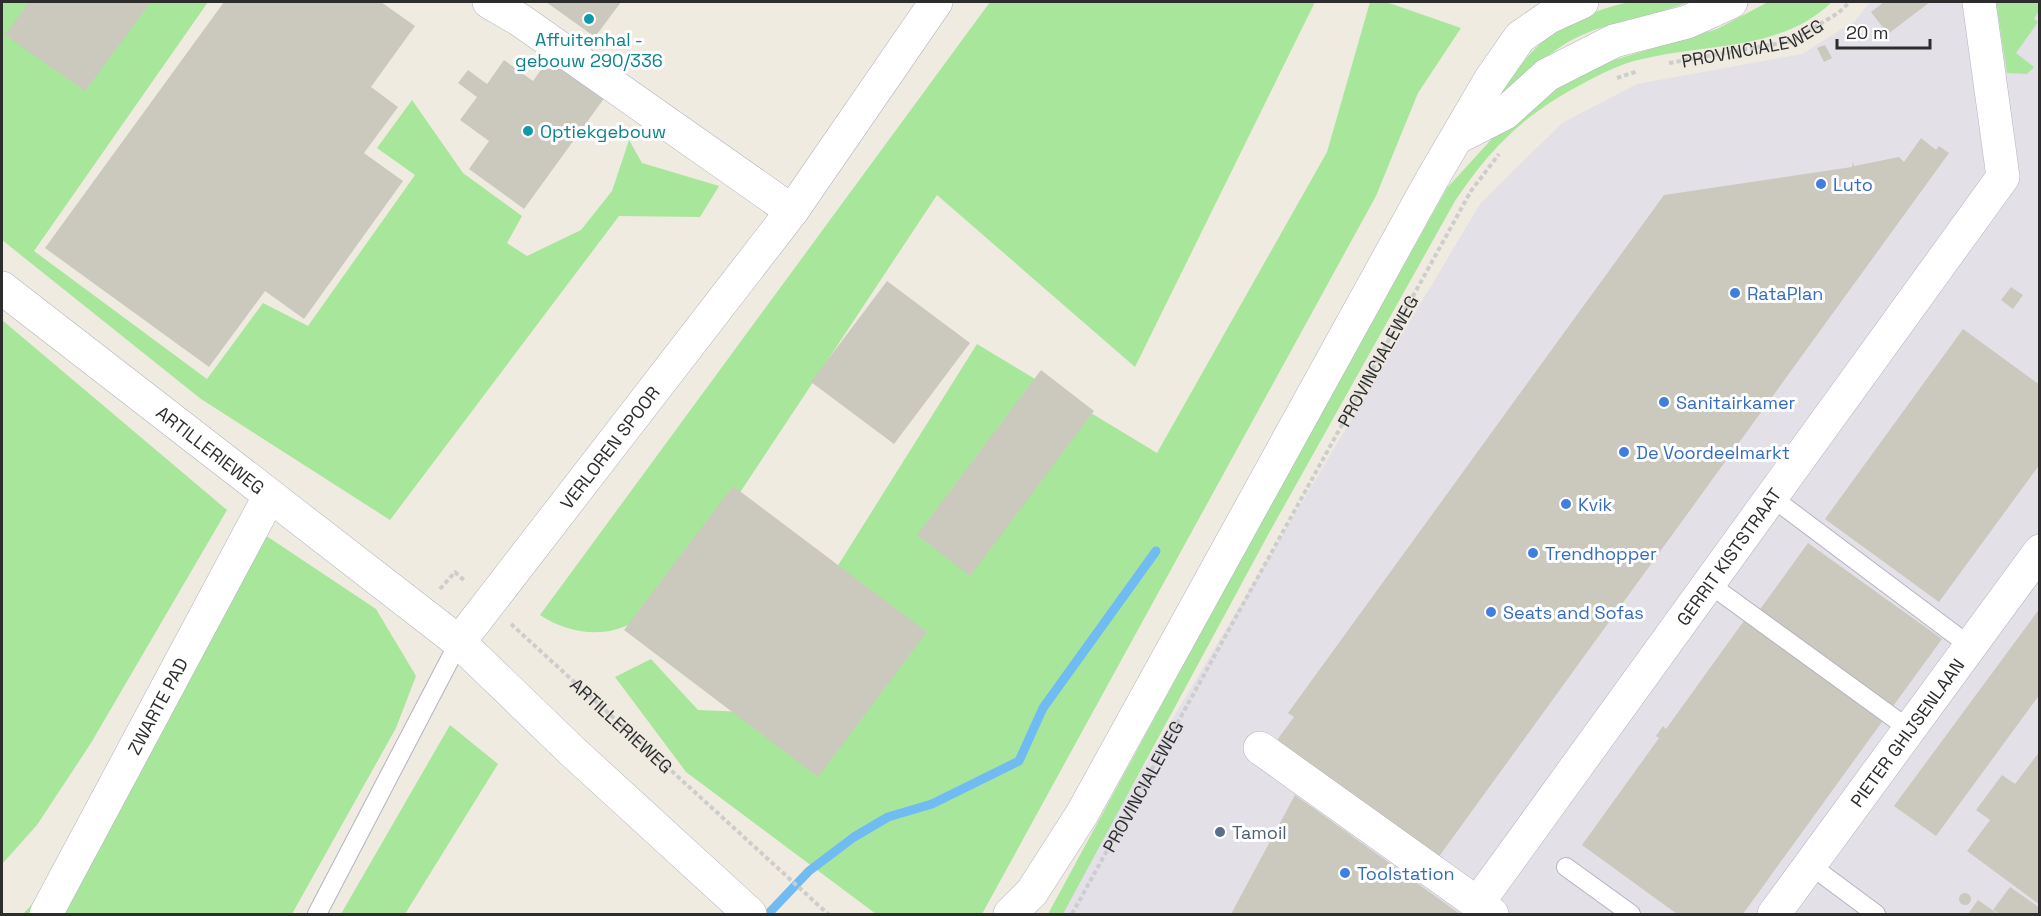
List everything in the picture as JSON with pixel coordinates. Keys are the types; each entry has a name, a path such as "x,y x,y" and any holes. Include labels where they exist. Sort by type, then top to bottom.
{"street":[{"path":"489,2 520,20 792,211"},
{"name":"VERLOREN SPOOR","path":"459,642 792,211 936,2"},
{"path":"1023,907 1082,814 1490,80 1520,37 1549,17 1582,2"},
{"name":"PROVINCIALEWEG","path":"1458,137 1505,113 1547,75 1614,41 1687,22 1731,2"},
{"name":"GERRIT KISTSTRAAT","path":"1485,909 1708,583 2003,177 1979,2"},
{"name":"ARTILLERIEWEG","path":"2,288 459,642 572,751 745,910"},
{"name":"ZWARTE PAD","path":"46,915 269,497"},
{"name":"PIETER GHIJSENLAAN","path":"1774,915 2040,551"},
{"path":"1260,748 1485,909"}],"lane":[{"path":"1770,496 1970,646"},
{"path":"1708,583 1909,729"},
{"name":"VERLOREN SPOOR","path":"317,915 459,642"},
{"path":"1810,865 1876,915"},
{"path":"1566,867 1631,915"}],"path":[{"name":"PROVINCIALEWEG","path":"1665,63 1792,40 1839,13 1850,2"},
{"path":"1613,79 1644,69"},
{"name":"PROVINCIALEWEG","path":"1072,915 1471,191 1503,151"},
{"name":"ARTILLERIEWEG","path":"421,612 455,572 828,915"}],"shaded area":[{"path":"1870,2 2039,2 2039,914 1056,914 1480,204 1562,123 1637,84 1802,54 1855,21"}],"green space":[{"path":"2,2 208,2 34,251 207,379 263,303 308,326 415,175 377,148 412,100 463,173 522,216 507,243 527,256 581,230 612,191 629,140 642,163 719,186 700,217 619,216 390,520 201,399 2,240"},
{"path":"990,2 1315,2 1135,367 937,195 678,586 649,611 619,629 584,632 561,626 540,615"},
{"path":"1370,2 1386,2 1461,28 1418,93 1376,196 982,914 876,914 686,772 615,677 651,659 698,710 746,712 977,344 1157,453 1327,152"},
{"path":"1629,2 1689,2 1608,25 1582,35 1549,55 1501,98 1501,93 1526,58 1554,33 1587,15"},
{"path":"1768,2 1832,2 1811,18 1789,30 1765,38 1663,55 1631,62 1611,70 1544,106 1511,133 1482,164 1455,201 1269,533 1063,914 1048,914 1286,476 1447,188 1510,119 1550,91 1594,66 1717,29"},
{"path":"1996,2 2039,2 2039,11 2034,19 2038,22 2016,53 2034,67 2027,74 2007,73"},
{"path":"2,320 227,510 91,743 37,825 2,864"},
{"path":"265,535 376,609 416,676 396,728 292,914 23,914 60,874"},
{"path":"450,725 498,764 405,914 341,914"}],"building":[{"path":"29,2 151,2 85,91 5,35"},
{"path":"224,2 381,2 415,26 371,87 398,107 364,153 403,181 304,319 265,291 209,367 45,248"},
{"name":"Affuitenhal - gebouw 290/336","path":"546,2 621,2 595,37"},
{"path":"1884,2 1930,2 1888,34 1871,12"},
{"path":"1825,45 1832,58 1824,62 1817,48"},
{"name":"Optiekgebouw","path":"553,53 608,93 524,209 469,169 489,141 460,120 477,97 458,83 468,70 487,84 504,60 533,81"},
{"path":"1921,138 1936,150 1939,146 1949,153 1435,862 1277,740 1294,717 1288,713 1664,195 1852,167 1853,161 1854,166 1899,157 1904,162"},
{"path":"887,281 970,343 894,444 811,382"},
{"path":"2011,287 2023,295 2013,309 2001,300"},
{"path":"1963,329 2040,385 2040,464 1939,602 1825,519"},
{"path":"1041,370 1094,411 970,576 917,535"},
{"path":"733,486 927,632 818,777 624,630"},
{"path":"1808,543 1942,639 1891,709 1758,612"},
{"path":"2040,608 2040,694 1936,836 1894,806"},
{"path":"1746,618 1884,719 1743,914 1677,914 1582,845 1659,738 1656,736 1663,726 1666,729"},
{"path":"2040,751 2040,905 1967,851 1990,820 1976,810 2002,775 2015,784"},
{"path":"1295,795 1316,810 1460,914 1231,914"},
{"path":"2010,887 2040,908 2040,914 2000,914 1993,910"},
{"path":"1967,893 1971,899 1967,905 1963,905 1959,897"},
{"path":"1978,900 1998,914 1968,914"}],"waterway":[{"path":"768,914 809,871 854,837 888,817 932,804 1019,761 1043,708 1156,551"}],"place":[{"name":"Affuitenhal - gebouw 290/336","path":"589,19"},
{"name":"Optiekgebouw","path":"528,131"},
{"name":"Luto","path":"1821,184"},
{"name":"RataPlan","path":"1735,293"},
{"name":"Sanitairkamer","path":"1664,402"},
{"name":"De Voordeelmarkt","path":"1624,452"},
{"name":"Kvik","path":"1566,504"},
{"name":"Trendhopper","path":"1533,553"},
{"name":"Seats and Sofas","path":"1491,612"},
{"name":"Tamoil","path":"1220,832"},
{"name":"Toolstation","path":"1345,873"}]}
